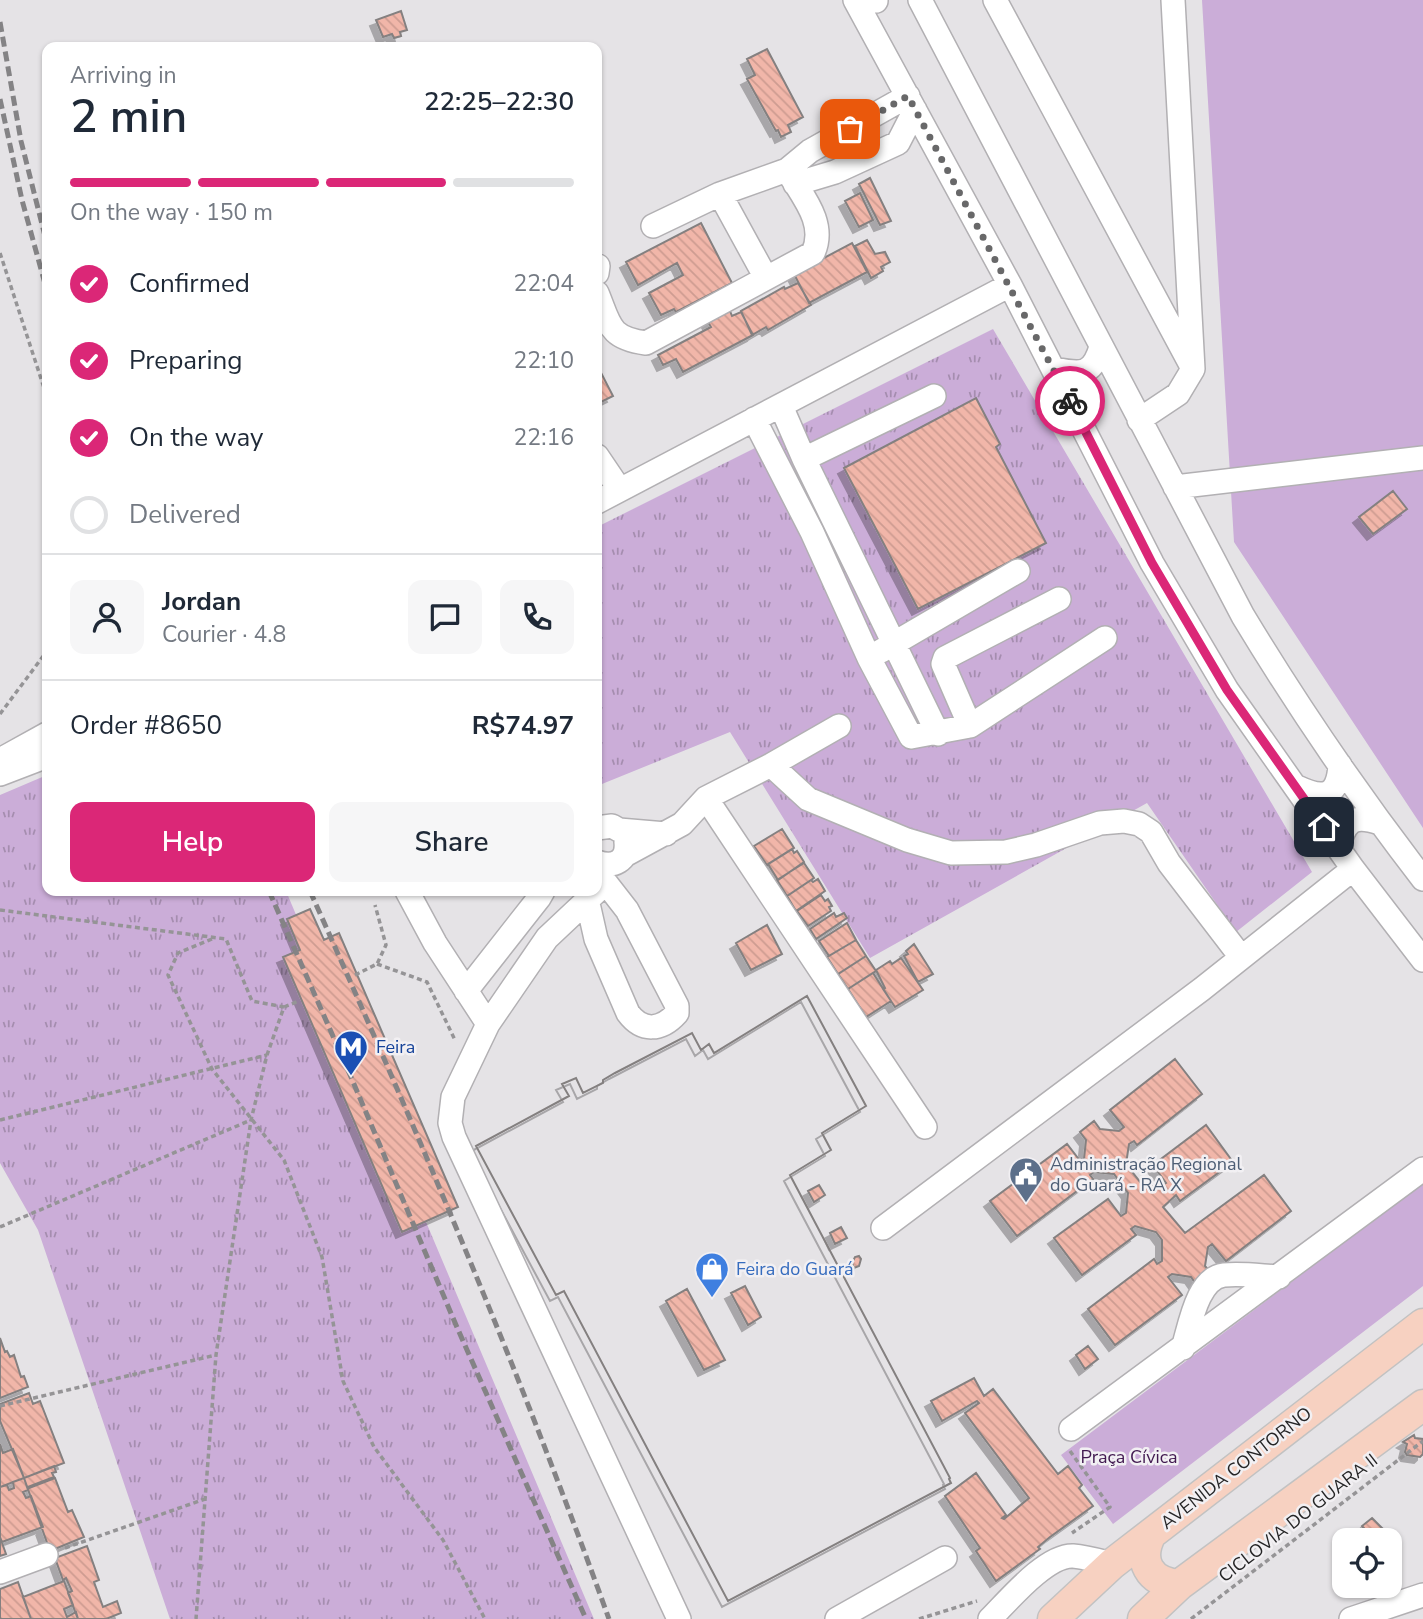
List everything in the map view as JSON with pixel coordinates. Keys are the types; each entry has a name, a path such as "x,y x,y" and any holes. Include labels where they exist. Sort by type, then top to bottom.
{"main road":[{"name":"AVENIDA CONTORNO","path":"1053,1619 1112,1563 1423,1324"},
{"path":"1143,1619 1179,1585 1423,1405"},
{"path":"1151,1534 1146,1545 1148,1569 1156,1578 1167,1584 1179,1585"}],"street":[{"path":"855,0 1010,285 1164,584 1227,690 1353,869 1423,960"},
{"path":"870,25 876,0"},
{"path":"920,0 1139,420 1262,648 1380,823 1423,879"},
{"path":"995,0 1193,369"},
{"path":"1139,420 1178,394 1193,369 1173,0"},
{"path":"791,177 810,151 912,103"},
{"path":"653,226 720,194 791,177 835,172 898,143 912,103"},
{"path":"602,304 614,332 627,340 646,343 813,253 819,235 817,221 791,177"},
{"path":"720,194 766,278"},
{"path":"602,499 1010,285"},
{"path":"1053,369 1080,373 1090,369 1097,362 1101,347"},
{"path":"804,459 934,396"},
{"path":"781,405 804,459 938,734"},
{"path":"754,419 812,532 869,658 911,737 970,726 1105,638"},
{"path":"1175,487 1423,458"},
{"path":"602,463 620,490"},
{"path":"812,532 836,520"},
{"path":"869,658 1018,571"},
{"path":"970,726 943,664 945,658 1059,599"},
{"path":"602,880 682,824 706,798 839,726"},
{"path":"0,760 42,737"},
{"path":"0,774 42,758"},
{"path":"771,765 808,799 907,841 951,853 1006,852 1036,845 1100,823 1124,821 1139,824 1151,832 1169,863 1241,957"},
{"path":"1297,787 1313,795 1330,793 1336,786 1340,765"},
{"path":"706,798 925,1127"},
{"path":"1338,847 1342,831 1347,825 1367,819 1380,823"},
{"path":"609,828 667,834"},
{"path":"602,877 627,846 625,837 609,828"},
{"path":"883,1228 1353,869"},
{"path":"597,896 596,940 628,1013 636,1024 643,1027 653,1027 672,1018 677,1013 677,1006 627,910 602,888"},
{"path":"410,896 435,943 488,1024"},
{"path":"466,990 540,896"},
{"path":"585,896 547,938 488,1024 453,1097 450,1123 454,1137 679,1619"},
{"path":"1068,1436 1423,1169"},
{"path":"1183,1348 1200,1293 1209,1281 1225,1274 1279,1277"},
{"path":"0,1572 47,1555"},
{"path":"988,1608 1032,1576 1070,1556 1112,1563"},
{"path":"837,1619 945,1558"},
{"path":"1351,1619 1423,1595"}],"path":[{"path":"0,253 42,382"},
{"path":"0,714 42,658"},
{"path":"355,975 377,964 386,945 375,905"},
{"path":"0,910 226,940 252,1000 284,1007 299,1000"},
{"path":"215,938 178,953 168,975 212,1069 284,1160 321,1257 343,1381 374,1447 443,1540 485,1619"},
{"path":"377,964 427,982 468,1065"},
{"path":"196,1619 216,1355 251,1120 267,1055 284,1007"},
{"path":"0,1120 267,1055"},
{"path":"0,1227 251,1120"},
{"path":"0,1406 216,1355"},
{"path":"1068,1436 1110,1507"},
{"name":"CICLOVIA DO GUARA II","path":"1191,1619 1423,1441"},
{"path":"47,1555 205,1499"},
{"path":"919,1619 988,1608"}],"green space":[{"path":"1202,0 1423,0 1423,828 1234,542"},
{"path":"993,329 1312,872 1236,932 1147,803 870,958 730,732 602,784 602,524"},
{"path":"42,777 42,896 288,896 594,1619 170,1619 38,1230 0,1163 0,795"},
{"name":"Praça Cívica","path":"1423,1183 1423,1286 1113,1524 1061,1455"}],"building":[{"path":"401,11 407,30 400,32 401,36 394,38 392,34 383,37 376,20"},
{"path":"767,49 803,117 788,125 791,132 781,137 747,79 755,75 747,59"},
{"path":"870,178 891,221 880,225 859,184"},
{"path":"860,193 873,220 859,227 845,201"},
{"path":"701,223 732,283 676,312 674,309 661,315 649,293 683,275 677,263 638,285 626,262"},
{"path":"867,240 875,254 885,252 890,262 881,267 883,271 871,278 855,246"},
{"path":"852,243 867,272 809,303 794,274"},
{"path":"798,283 811,305 768,330 766,327 752,335 741,311 784,287 785,289"},
{"path":"730,311 732,316 741,312 753,335 683,372 676,359 663,365 658,355 711,327 708,322"},
{"path":"602,375 613,396 602,402"},
{"path":"976,398 1000,444 996,447 1046,543 918,609 844,468"},
{"path":"1393,491 1407,509 1373,534 1359,517"},
{"path":"782,829 794,848 767,865 754,846"},
{"path":"792,849 794,853 797,851 804,862 778,880 768,864"},
{"path":"804,863 814,878 787,896 777,880"},
{"path":"818,879 825,891 796,911 787,896 811,880 813,882"},
{"path":"821,895 825,901 828,899 832,906 829,907 831,911 808,926 797,911"},
{"path":"310,909 324,940 339,933 458,1207 402,1232 283,957 300,950 287,919"},
{"path":"834,913 836,917 844,913 847,918 816,939 810,929"},
{"path":"847,923 856,940 829,956 819,941"},
{"path":"767,925 782,954 751,970 736,943"},
{"path":"856,940 866,956 838,974 827,957"},
{"path":"914,944 933,974 918,982 904,956"},
{"path":"866,956 876,971 848,989 838,974"},
{"path":"901,958 923,990 895,1007 883,989 885,988 876,970"},
{"path":"873,973 891,1001 866,1017 848,989"},
{"name":"Feira do Guará","path":"807,996 866,1106 822,1133 831,1150 790,1175 951,1483 728,1601 564,1291 556,1295 476,1146 569,1096 562,1084 576,1078 583,1093 692,1033 701,1050 709,1044 714,1053","holes":["745,1286 761,1317 748,1325 731,1293","687,1289 725,1360 704,1370 666,1301"]},
{"name":"Feira do Guará","path":"807,996 866,1106 822,1133 831,1150 790,1175 951,1483 728,1601 564,1291 556,1295 476,1146 569,1096 562,1084 576,1078 583,1093 692,1033 701,1050 709,1044 714,1053"},
{"name":"Administração Regional do Guará - RA X","path":"1175,1059 1202,1094 1137,1145 1134,1141 1129,1144 1126,1164 1141,1183 1161,1186 1166,1183 1153,1165 1206,1125 1233,1162 1180,1201 1176,1195 1163,1207 1185,1233 1264,1175 1291,1211 1226,1261 1212,1244 1208,1247 1205,1266 1211,1273 1196,1284 1191,1277 1172,1274 1168,1277 1182,1295 1115,1345 1088,1309 1154,1259 1157,1264 1162,1261 1162,1240 1156,1232 1135,1226 1131,1229 1136,1235 1082,1275 1054,1238 1108,1199 1121,1216 1126,1213 1128,1193 1114,1174 1094,1172 1090,1175 1093,1179 1017,1236 990,1201 1067,1144 1081,1162 1084,1159 1086,1140 1080,1132 1094,1121 1100,1129 1119,1131 1124,1127 1110,1110"},
{"path":"819,1185 825,1195 814,1202 808,1191"},
{"path":"841,1227 847,1238 835,1244 830,1233"},
{"path":"859,1256 859,1266 854,1268 852,1263 855,1257"},
{"path":"0,1338 5,1352 7,1351 10,1357 14,1355 21,1377 24,1376 28,1387 0,1398"},
{"path":"1088,1346 1098,1359 1085,1369 1076,1355"},
{"path":"974,1378 984,1396 993,1389 1058,1474 1068,1466 1082,1485 1079,1488 1093,1506 996,1581 976,1551 980,1548 945,1496 976,1473 1006,1515 1002,1518 1004,1519 1029,1498 965,1413 979,1403 977,1401 942,1421 931,1401"},
{"path":"29,1393 33,1404 40,1401 64,1463 24,1478 0,1421 0,1404"},
{"path":"1414,1435 1415,1438 1423,1439 1423,1454 1420,1457 1407,1455 1405,1452 1407,1444 1403,1442"},
{"path":"0,1444 3,1453 13,1449 24,1478 0,1487"},
{"path":"54,1466 54,1477 28,1487 55,1478 68,1512 72,1510 84,1537 50,1551 24,1478"},
{"path":"24,1478 28,1490 23,1492 26,1498 31,1496 43,1527 2,1542 0,1487 7,1485 9,1490 14,1488 13,1482"},
{"path":"1372,1518 1382,1528 1364,1528 1362,1526"},
{"path":"0,1537 6,1554 0,1556"},
{"path":"87,1546 99,1580 94,1582 103,1607 117,1601 121,1613 106,1619 78,1619 68,1593 72,1591 66,1578 63,1580 55,1558"},
{"path":"64,1581 73,1605 64,1609 67,1617 76,1612 78,1619 31,1619 23,1597"},
{"path":"18,1582 31,1619 0,1619 0,1589"}],"railway":[{"path":"0,22 21,141 42,224"},
{"path":"0,99 22,200 42,273"},
{"path":"271,896 586,1619"},
{"path":"312,896 466,1252 540,1435 609,1619"}],"way so far":[{"path":"850,129 908,96 1070,401"}],"place":[{"name":"Feira","path":"351,1077"},
{"name":"Administração Regional do Guará - RA X","path":"1026,1204"},
{"name":"Feira do Guará","path":"712,1299"}],"route":[{"path":"1070,401 1152,563 1227,690 1324,827"}]}
